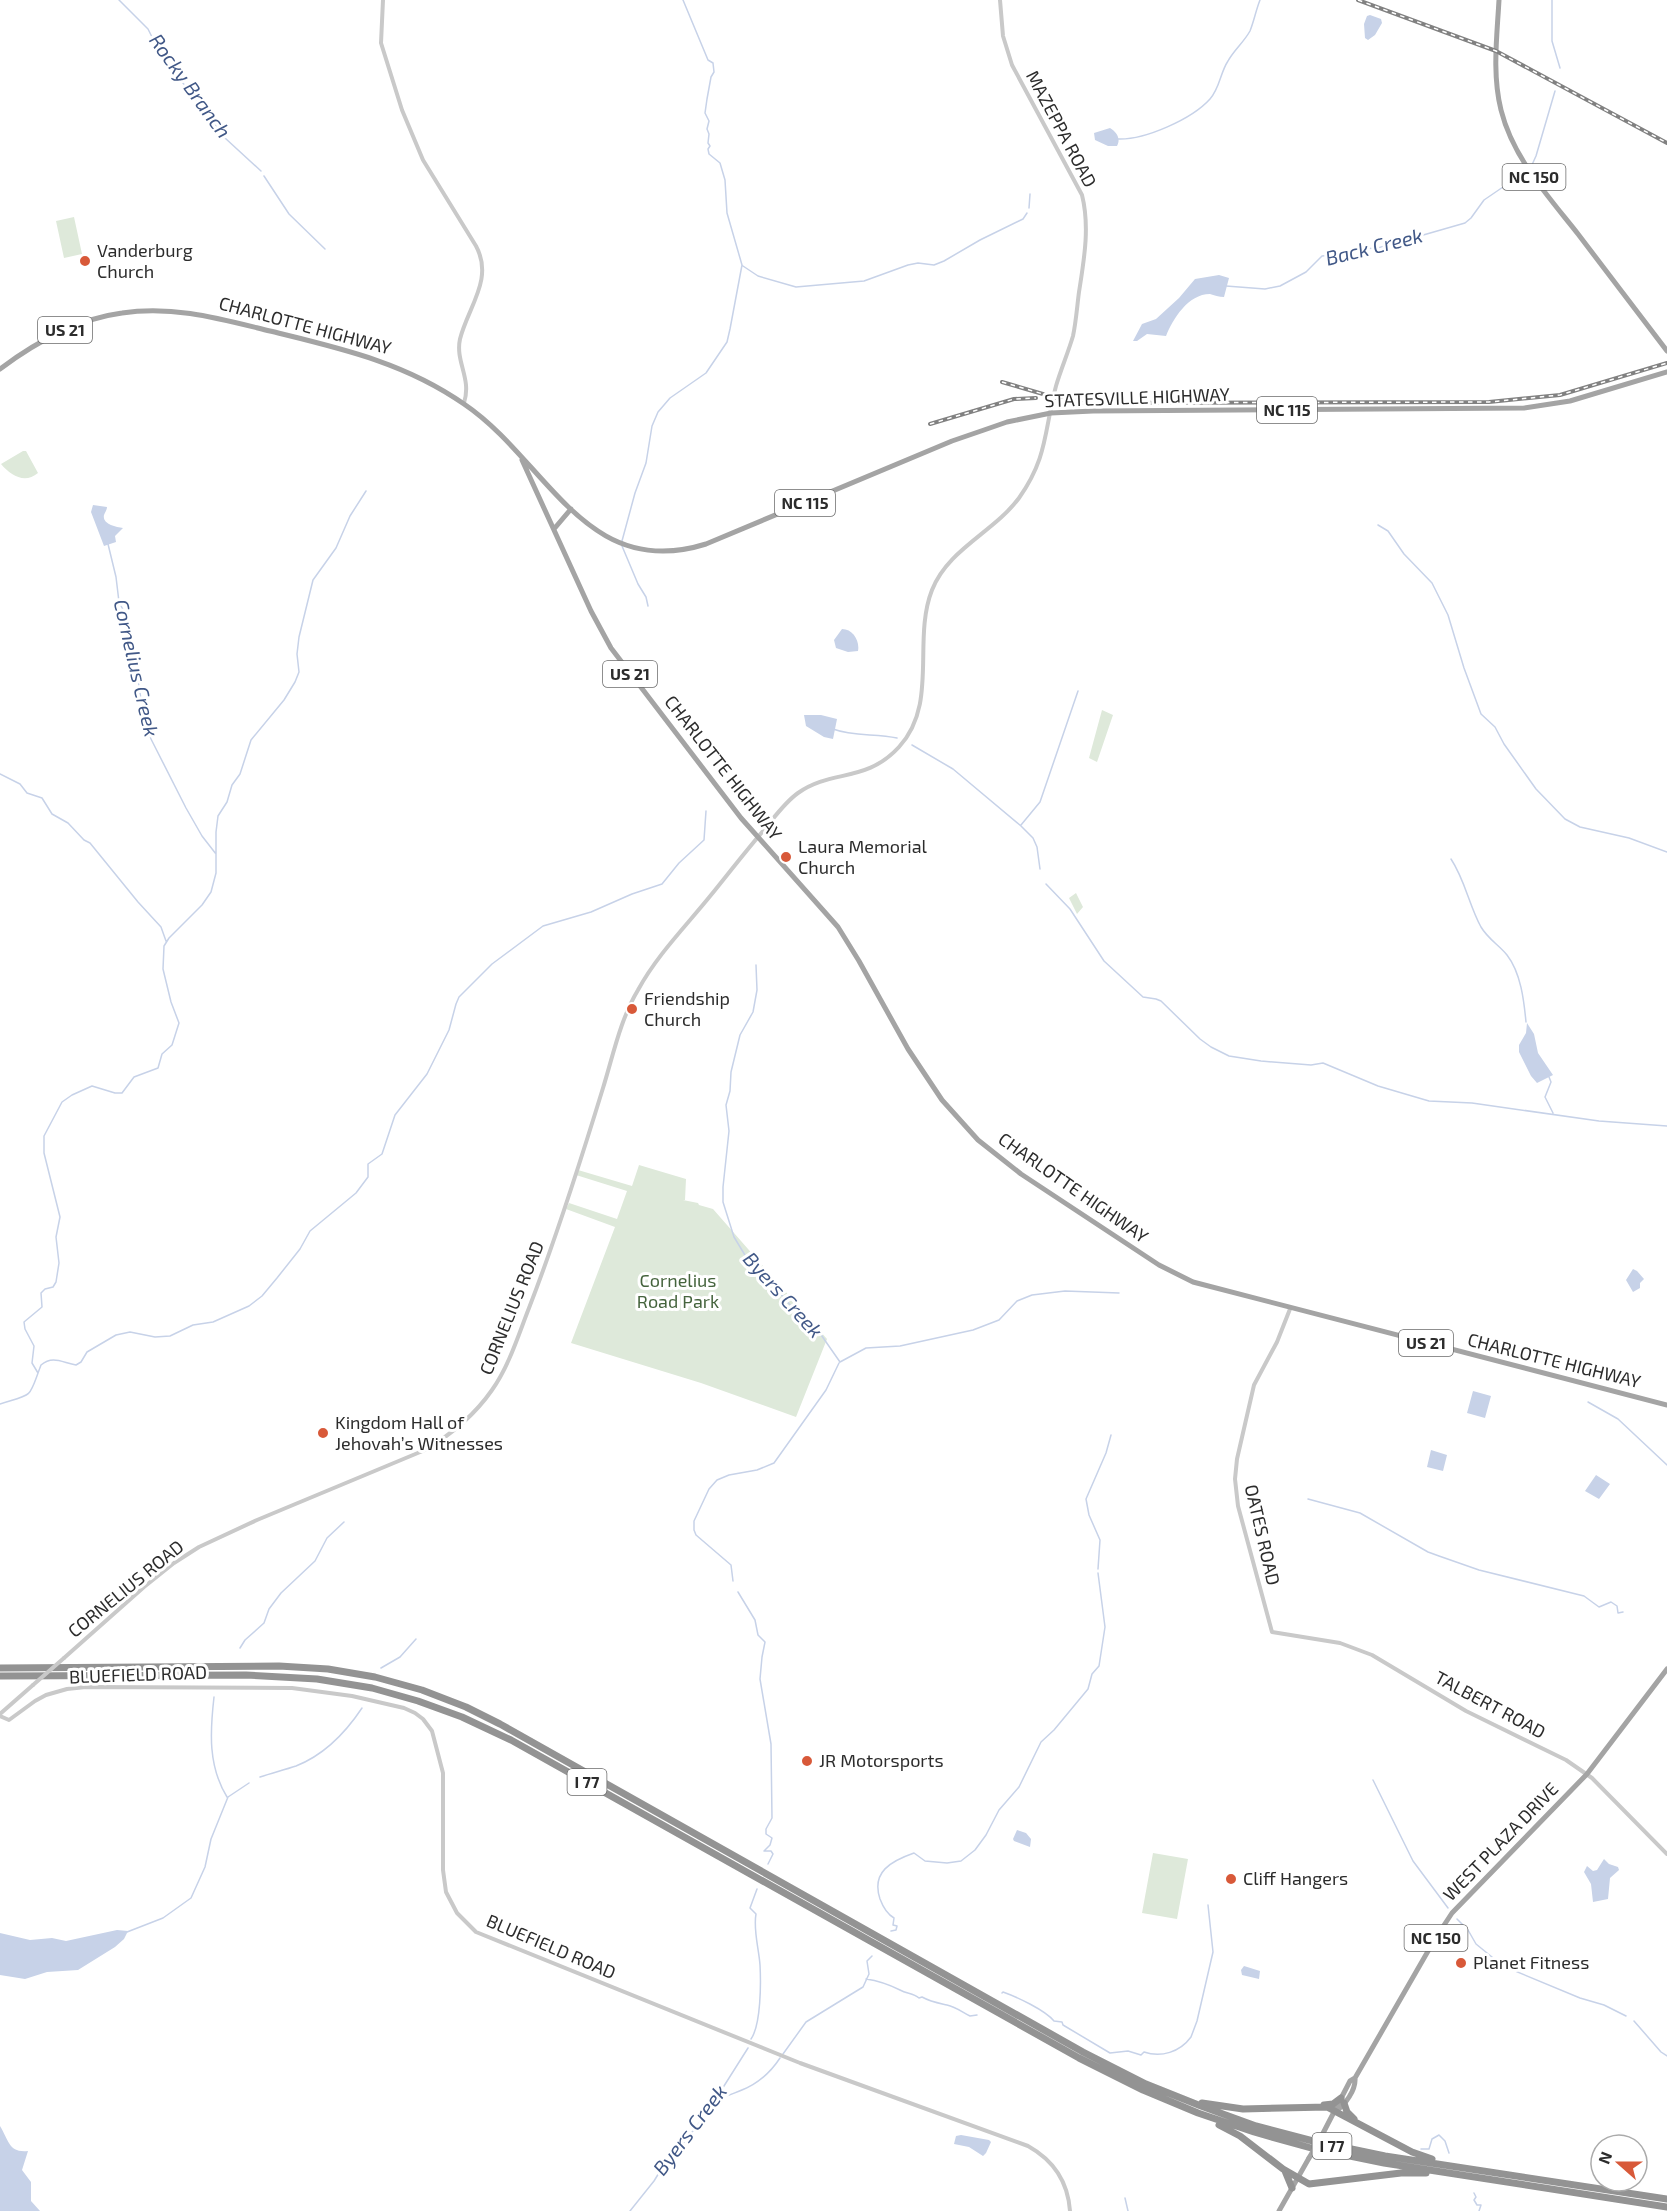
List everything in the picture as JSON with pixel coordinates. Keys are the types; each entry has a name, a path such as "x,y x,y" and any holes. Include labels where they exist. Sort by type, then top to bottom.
{"highway":[{"name":"I 77","path":"0,1668 299,1666 366,1675 431,1693 466,1707 516,1732 1083,2052 1173,2096 1242,2121 1320,2143 1378,2155 1667,2199"},
{"name":"I 77","path":"0,1676 289,1676 363,1686 445,1710 519,1744 1079,2058 1184,2108 1233,2126 1311,2148 1370,2161 1667,2207"},
{"path":"1173,2096 1234,2109 1322,2106 1342,2100 1347,2112 1356,2121"},
{"path":"1322,2106 1356,2121 1416,2154 1496,2172"},
{"path":"1184,2108 1234,2133 1306,2183 1315,2184 1410,2173 1471,2177"},
{"path":"1283,2169 1289,2176 1292,2188"}],"main road":[{"name":"NC 150","path":"1499,0 1496,51 1497,88 1505,123 1515,148 1537,181 1667,351"},
{"name":"CHARLOTTE HIGHWAY","path":"0,369 24,351 84,322 138,311 179,312 208,316 371,357 419,377 464,403 499,432 521,456 591,611 615,655 710,780 757,837 838,927 926,1078 952,1113 978,1140 1021,1174 1168,1270 1198,1284 1667,1405"},
{"name":"STATESVILLE HIGHWAY","path":"521,456 571,508 601,534 629,547 660,552 691,549 952,441 1007,422 1051,413 1524,408 1570,401 1667,372"},
{"path":"532,482 538,474"},
{"path":"537,491 538,474"},
{"path":"537,491 537,485 546,482"},
{"path":"554,529 571,508"},
{"name":"WEST PLAZA DRIVE","path":"1336,2111 1350,2081 1355,2078 1452,1913 1587,1774 1667,1669"},
{"name":"NC 150","path":"1279,2211 1336,2111"}],"street":[{"path":"383,0 381,43 402,110 423,160 483,261 482,281 459,342 460,357 467,381 464,403"},
{"name":"MAZEPPA ROAD","path":"757,837 782,807 801,791 822,781 853,775 871,768 892,754 907,736 917,717 921,702 926,612 933,587 947,564 1007,512 1026,487 1042,454 1057,383 1075,325 1086,234 1085,213 1082,195 1012,65 1003,36 1000,0"},
{"name":"CORNELIUS ROAD","path":"0,1715 174,1563 199,1547 257,1520 425,1449 451,1434 478,1408 491,1392 505,1366 545,1266 633,998 656,963 757,837"},
{"name":"OATES ROAD","path":"1272,1632 1238,1506 1234,1479 1254,1385 1277,1342 1290,1309"},
{"name":"TALBERT ROAD","path":"1272,1632 1340,1643 1372,1655 1466,1711 1566,1760 1587,1774 1667,1854"},
{"name":"BLUEFIELD ROAD","path":"0,1715 9,1720 35,1701 67,1689 148,1686 264,1686 307,1689 372,1700 415,1713 429,1725 440,1756 444,1790 443,1870 446,1892 457,1913 476,1932 800,2063 1028,2146 1048,2161 1060,2175 1067,2191 1070,2211"}],"green space":[{"path":"74,217 82,254 64,258 56,221"},
{"path":"26,451 38,473 28,478 14,475 1,464"},
{"path":"1102,710 1113,715 1097,762 1089,758"},
{"path":"1076,893 1083,907 1077,914 1069,898"},
{"name":"Cornelius Road Park","path":"639,1165 686,1179 685,1200 683,1200 713,1209 827,1339 796,1417 701,1383 571,1343 615,1227 566,1209 569,1203 617,1219 627,1191 576,1175 578,1170 632,1186"},
{"path":"1153,1853 1188,1859 1177,1919 1142,1913"}],"water":[{"path":"1367,16 1381,19 1382,23 1375,35 1368,40 1365,38 1364,24"},
{"path":"1110,128 1118,136 1117,146 1108,146 1095,140 1094,133"},
{"path":"1219,275 1229,278 1224,297 1210,294 1195,298 1177,315 1166,336 1147,334 1133,341 1142,324 1156,319 1179,298 1195,279"},
{"path":"93,505 107,507 104,515 105,521 123,528 115,536 116,542 104,546 91,512"},
{"path":"842,629 855,636 858,651 848,652 836,648 834,640"},
{"path":"804,715 821,715 837,719 833,739 824,737 806,726"},
{"path":"1527,1023 1534,1034 1538,1053 1553,1075 1537,1083 1519,1052 1519,1045 1526,1033"},
{"path":"1633,1269 1644,1279 1640,1283 1640,1288 1633,1292 1626,1280"},
{"path":"1473,1391 1491,1396 1485,1418 1467,1413"},
{"path":"1431,1450 1447,1455 1443,1471 1427,1467"},
{"path":"1596,1475 1610,1484 1599,1499 1585,1491"},
{"path":"1017,1830 1026,1833 1031,1839 1030,1847 1014,1841"},
{"path":"1604,1859 1609,1864 1618,1867 1619,1870 1610,1878 1608,1899 1593,1902 1591,1884 1584,1872 1587,1866 1593,1871 1597,1870"},
{"path":"117,1930 128,1931 124,1939 78,1970 47,1972 25,1979 0,1975 0,1933 30,1940 52,1938 66,1941"},
{"path":"1244,1966 1260,1971 1259,1979 1242,1975 1241,1970"},
{"path":"0,2126 13,2148 28,2151 22,2170 31,2182 31,2201 40,2211 0,2211"},
{"path":"956,2136 989,2140 991,2142 986,2153 983,2156 969,2147 954,2144"}],"waterway":[{"name":"Rocky Branch","path":"119,0 148,29 160,53 225,138 261,171"},
{"path":"622,541 646,463 652,426 658,412 670,398 706,373 727,342 742,265 727,213 725,180 720,163 709,154 708,149 710,146 707,129 709,121 705,113 711,77 714,72 713,63 708,60 683,0"},
{"path":"1118,139 1154,132 1180,121 1202,107 1216,90 1228,61 1250,31 1260,0"},
{"name":"Back Creek","path":"1552,0 1552,41 1560,68"},
{"name":"Back Creek","path":"1531,167 1555,91"},
{"name":"Back Creek","path":"1226,286 1265,289 1280,286 1306,272 1322,256 1358,249 1378,248 1465,223 1484,200 1525,172"},
{"name":"Rocky Branch","path":"264,176 289,214 325,249"},
{"path":"1029,208 1030,194"},
{"path":"743,266 758,276 796,287 864,281 908,265 918,263 934,265 944,261 1023,219 1027,213"},
{"name":"Cornelius Creek","path":"38,1373 32,1363 34,1346 24,1322 42,1307 41,1293 53,1287 59,1263 56,1237 60,1217 44,1153 44,1136 62,1102 92,1086 122,1093 134,1077 158,1068 162,1054 172,1045 179,1023 163,969 164,946 211,892 216,873 218,816 227,802 232,785 240,774 251,740 284,700 295,682 299,672 297,654 299,637 313,580 336,548 350,516 366,491"},
{"path":"1378,525 1388,531 1404,554 1432,583 1448,615 1481,714 1495,727 1504,744 1536,789 1565,819 1580,827 1629,838 1667,852"},
{"name":"Cornelius Creek","path":"108,544 119,602 129,621 142,706 151,739 186,808 202,836 216,854"},
{"path":"622,546 648,606"},
{"path":"1021,825 1040,802 1078,691"},
{"path":"833,729 897,738"},
{"path":"912,745 953,769 1021,826 1033,838 1037,847 1040,869"},
{"path":"0,774 20,784 27,793 42,798 52,814 68,823 84,840 90,843 161,927 166,941"},
{"path":"0,1404 29,1393 41,1365 45,1362 58,1360 76,1365 81,1362 87,1352 116,1335 130,1332 155,1337 170,1336 193,1325 213,1322 249,1306 262,1296 300,1249 310,1231 356,1193 368,1177 368,1164 382,1154 395,1115 427,1074 449,1030 459,997 492,964 543,926 591,912 662,884 679,863 704,840 706,811"},
{"path":"1451,859 1481,927 1507,955 1516,970 1523,996 1526,1022"},
{"path":"1046,884 1070,909 1104,961 1143,997 1161,1001 1200,1039 1229,1056 1311,1065 1323,1063 1378,1086 1429,1101 1472,1103 1599,1121 1667,1126"},
{"name":"Byers Creek","path":"756,965 757,990 753,1012 740,1035 726,1105 729,1131 723,1202 734,1237 751,1265 817,1329 840,1362"},
{"path":"1549,1077 1551,1082 1545,1097 1553,1113"},
{"path":"840,1362 866,1348 900,1346 973,1330 999,1320 1017,1301 1032,1295 1065,1291 1119,1293"},
{"name":"Byers Creek","path":"733,1581 731,1565 696,1535 694,1530 694,1521 709,1489 717,1480 729,1475 757,1470 774,1463 826,1390 839,1363"},
{"path":"1588,1402 1618,1419 1667,1465"},
{"path":"1098,1569 1100,1540 1089,1515 1086,1499 1106,1453 1111,1435"},
{"path":"1308,1499 1360,1513 1439,1556 1479,1570 1584,1596 1599,1607 1611,1602 1617,1606 1618,1613 1623,1612"},
{"path":"240,1648 245,1640 264,1623 269,1609 281,1593 315,1561 327,1538 344,1522"},
{"path":"891,1931 896,1930 897,1926 893,1925 894,1918 884,1907 878,1890 878,1882 885,1869 914,1853 925,1861 947,1863 961,1861 975,1850 999,1810 1019,1787 1041,1742 1088,1689 1092,1674 1099,1666 1105,1627 1098,1573"},
{"name":"Byers Creek","path":"738,1592 755,1620 758,1635 765,1642 760,1679 771,1744 772,1818 766,1834 772,1838 770,1845 764,1851 771,1851 773,1854 768,1864"},
{"path":"381,1668 400,1657 416,1639"},
{"path":"214,1697 211,1736 213,1761 227,1797"},
{"path":"260,1777 296,1766 316,1756 349,1726 362,1708"},
{"path":"1373,1780 1413,1861 1448,1908"},
{"path":"127,1932 163,1918 191,1898 205,1867 211,1839 228,1797 249,1783"},
{"name":"Byers Creek","path":"751,2039 759,2014 760,1993 756,1914 750,1908 757,1889"},
{"path":"1002,1993 1030,2004 1054,2021 1062,2022 1063,2025 1110,2053 1128,2051 1141,2055 1144,2052 1163,2054 1176,2050 1191,2037 1213,1952 1208,1905"},
{"path":"1457,1919 1468,1930 1476,1944 1503,1966 1580,1998 1604,2005 1626,2016"},
{"path":"783,2054 806,2022 863,1987 869,1974 867,1961 872,1956"},
{"path":"866,1979 884,1983 919,1998 956,2008 970,2016 977,2015"},
{"path":"1634,2021 1667,2056"},
{"name":"Byers Creek","path":"630,2211 654,2181 670,2155 681,2146 705,2116 748,2048"},
{"path":"715,2100 760,2080 780,2058"},
{"path":"1421,2149 1429,2149 1432,2139 1439,2135 1445,2141 1449,2153"},
{"path":"1474,2193 1476,2197 1474,2200 1477,2205 1481,2205 1479,2211"},
{"path":"1125,2198 1128,2211"}],"railway":[{"path":"1358,0 1496,51 1667,143"},
{"path":"1072,403 1489,402 1560,395 1667,363"},
{"path":"1002,382 1060,399 1080,401"},
{"path":"930,424 1014,399 1036,398"}],"place":[{"name":"Vanderburg Church","path":"85,261"},
{"name":"Laura Memorial Church","path":"786,857"},
{"name":"Friendship Church","path":"632,1009"},
{"name":"Kingdom Hall of Jehovah’s Witnesses","path":"323,1433"},
{"name":"JR Motorsports","path":"807,1761"},
{"name":"Cliff Hangers","path":"1231,1879"},
{"name":"Planet Fitness","path":"1461,1963"}]}
